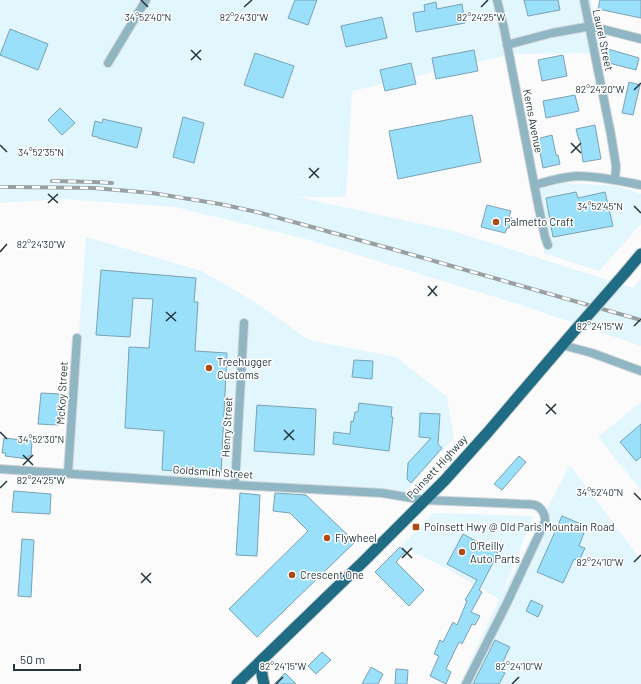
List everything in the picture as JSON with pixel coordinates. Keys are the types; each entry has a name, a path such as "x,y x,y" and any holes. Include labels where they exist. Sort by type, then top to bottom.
{"highway":[{"name":"Poinsett Highway","path":"237,684 365,560 450,474 641,254"},
{"path":"262,660 262,675 264,684"}],"street":[{"path":"108,62 146,0"},
{"name":"Kerns Avenue","path":"497,0 504,26 545,237 548,245"},
{"name":"Laurel Street","path":"584,0 612,135 616,166 615,180"},
{"path":"507,44 572,29 589,27 641,39"},
{"path":"535,185 556,179 576,176 595,177 641,185"},
{"name":"Henry Street","path":"235,484 244,323"},
{"name":"McKoy Street","path":"68,473 77,338"},
{"path":"562,345 592,353 641,371"},
{"name":"Goldsmith Street","path":"0,469 382,493 424,500 534,505 540,508 545,517 545,521 528,559 466,684"}],"shaded area":[{"path":"0,0 591,0 605,53 512,54 352,91 346,197 298,197 453,231 633,288 641,279 641,346 518,304 302,238 175,207 63,199 0,203"},
{"path":"536,181 617,186 641,194 641,224 599,271 544,253"},
{"path":"86,237 202,271 255,302 309,340 396,357 447,397 454,438 404,493 231,488 69,470"},
{"path":"641,402 641,490 598,437"},
{"path":"570,465 641,560 641,684 460,684 499,599 444,567 401,546 434,513 533,516 502,594"}],"building":[{"path":"295,0 317,0 308,25 288,18"},
{"path":"524,0 558,0 560,10 528,16"},
{"path":"600,0 641,0 641,18 598,9"},
{"path":"436,2 437,9 462,4 465,23 416,32 413,13 425,11 424,5"},
{"path":"382,17 387,38 346,47 341,26"},
{"path":"10,29 48,44 38,70 0,55"},
{"path":"608,49 639,58 636,70 605,62"},
{"path":"474,50 478,71 436,79 432,58"},
{"path":"255,53 294,66 283,98 244,85"},
{"path":"563,55 567,76 542,81 538,60"},
{"path":"411,63 416,84 385,91 380,70"},
{"path":"629,82 640,85 633,115 622,113"},
{"path":"575,95 579,111 546,118 543,101"},
{"path":"60,108 75,123 62,135 48,120"},
{"path":"472,115 481,162 398,179 389,131"},
{"path":"183,117 204,123 194,163 173,157"},
{"path":"103,119 142,128 137,148 92,136 95,121 102,123"},
{"path":"595,125 601,159 583,162 580,140 576,129"},
{"path":"552,135 556,155 558,155 560,164 543,168 539,147 537,148 535,140"},
{"path":"576,192 578,198 605,192 613,226 553,237 546,198"},
{"name":"Palmetto Craft","path":"487,205 511,211 509,217 512,218 509,228 507,228 505,233 481,227"},
{"path":"101,270 196,278 194,302 198,302 195,351 227,353 221,474 162,470 164,431 125,428 129,347 149,348 153,299 133,298 130,337 96,335"},
{"path":"354,360 373,361 372,379 352,377"},
{"path":"41,393 60,394 58,425 38,424"},
{"path":"359,403 392,407 391,417 393,417 389,451 333,444 334,432 350,434 351,421 353,422 355,412 358,412"},
{"path":"257,405 316,409 314,455 254,451"},
{"path":"420,413 440,414 438,444 442,448 411,483 407,479 408,463 431,438 419,437"},
{"path":"641,424 641,457 636,461 620,442"},
{"path":"4,438 32,441 31,456 28,456 28,459 5,456 6,453 2,453"},
{"path":"519,456 526,462 502,490 494,484"},
{"path":"14,491 51,494 50,514 12,512"},
{"path":"240,493 260,495 257,556 236,555"},
{"name":"Crescent One","path":"275,493 306,495 355,542 257,637 229,609 308,531 290,513 273,511"},
{"path":"562,516 581,524 578,530 584,533 579,546 585,548 579,561 574,559 563,583 537,572"},
{"path":"463,534 498,553 479,590 482,592 471,612 480,616 475,625 472,624 462,644 459,642 446,669 451,672 446,684 430,676 439,656 434,654 440,640 443,642 453,622 457,625 467,601 465,600 477,580 447,564"},
{"path":"22,539 34,540 31,597 18,596"},
{"path":"400,547 405,552 396,562 424,590 409,606 375,572"},
{"path":"531,600 543,606 538,617 526,611"},
{"path":"495,640 510,647 499,670 505,673 499,684 473,684"},
{"path":"322,652 331,660 316,674 308,666"},
{"path":"371,667 383,674 378,684 362,684"},
{"path":"396,669 408,670 407,684 395,684"},
{"path":"285,673 296,684 274,684"}],"railway":[{"path":"52,181 112,183"},
{"path":"0,187 94,188 152,193 220,204 257,212 392,249 641,320"}],"place":[{"name":"Palmetto Craft","path":"496,222"},
{"name":"Treehugger Customs","path":"209,368"},
{"name":"Poinsett Hwy @ Old Paris Mountain Road","path":"416,527"},
{"name":"Flywheel","path":"327,538"},
{"name":"O'Reilly Auto Parts","path":"462,552"},
{"name":"Crescent One","path":"292,575"}]}
